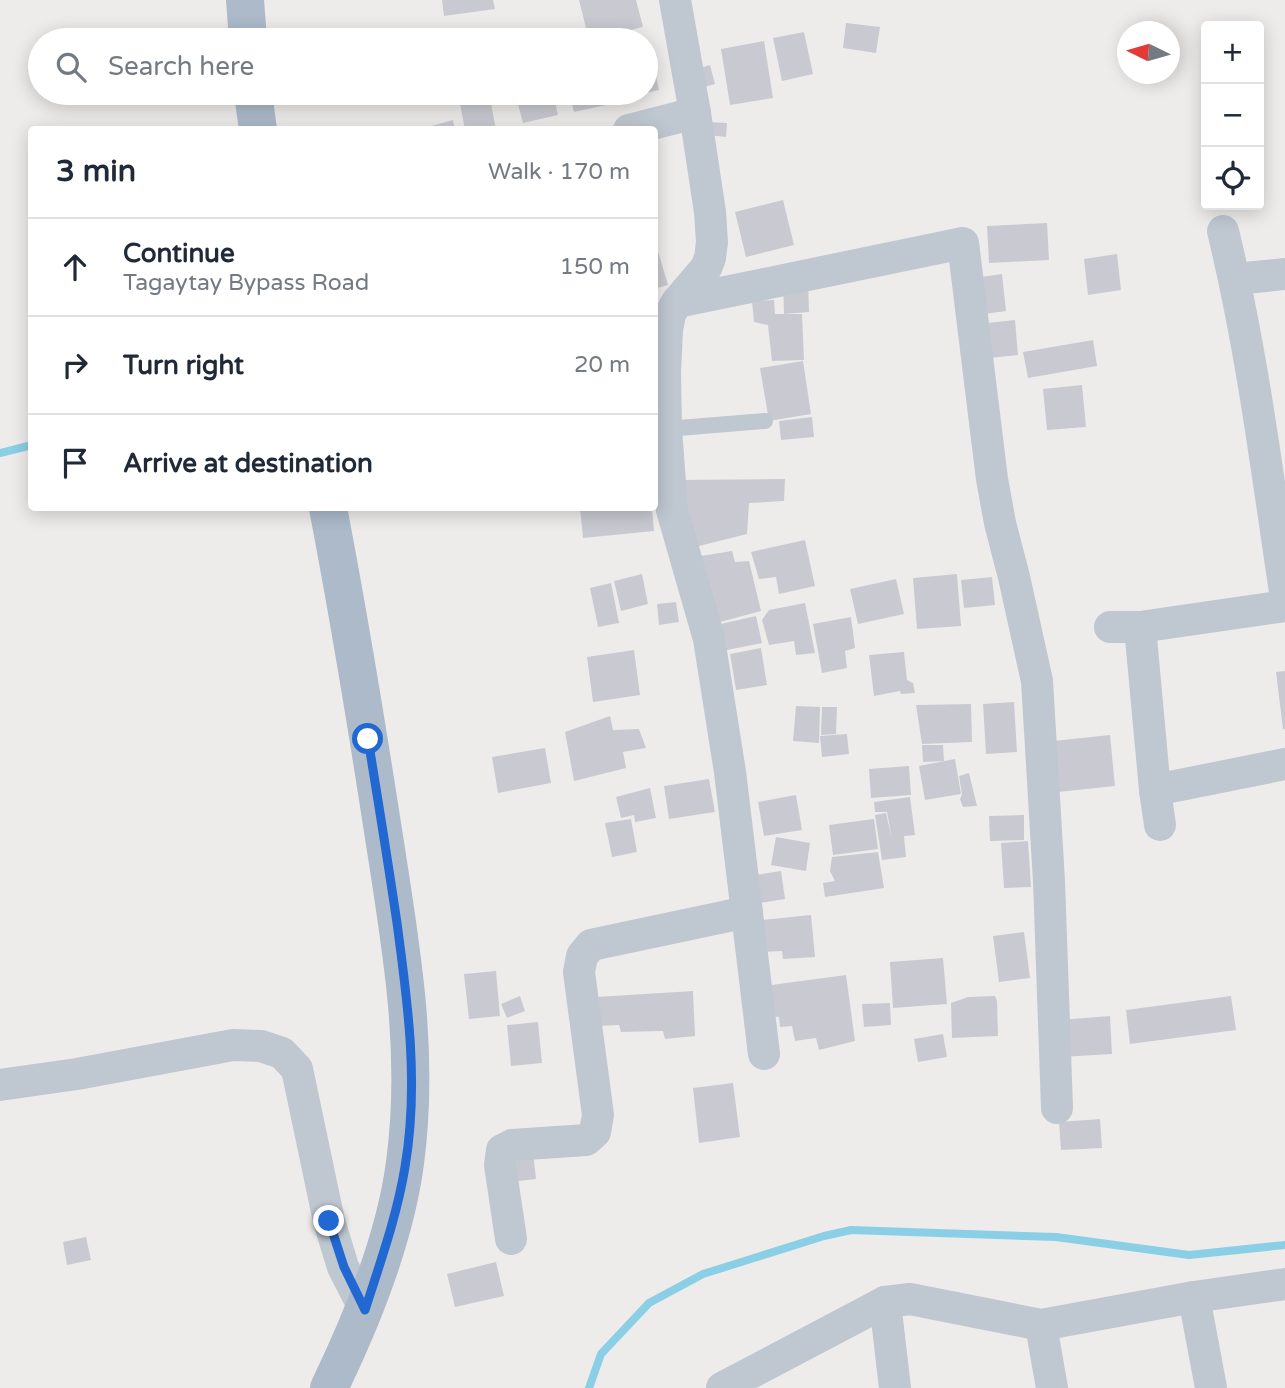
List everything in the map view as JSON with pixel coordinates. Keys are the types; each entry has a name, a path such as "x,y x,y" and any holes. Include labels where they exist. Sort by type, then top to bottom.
{"main road":[{"path":"245,0 247,28"},
{"path":"255,105 257,126"},
{"path":"329,511 352,632 407,993 412,1082 405,1167 387,1240 365,1310 329,1388"}],"street":[{"path":"675,0 695,113 712,242 706,268 677,302 670,314 667,330 666,429 672,510 709,639 730,772 764,1054"},
{"path":"645,126 695,113"},
{"path":"1223,232 1273,428 1285,592"},
{"path":"677,302 963,243 992,480 1037,681 1049,881 1057,1108"},
{"path":"1235,279 1285,274"},
{"path":"1160,825 1125,627 1285,606"},
{"path":"1155,790 1285,764"},
{"path":"510,1239 500,1165 502,1150 512,1144 586,1140 594,1132 598,1115 579,972 582,957 591,945 747,912"},
{"path":"0,1085 233,1045 261,1046 282,1053 297,1069 329,1221 344,1267 365,1310"},
{"path":"733,1385 885,1302 909,1299 1041,1325 1194,1297 1285,1284"},
{"path":"1194,1297 1211,1388"},
{"path":"885,1302 895,1388"},
{"path":"1041,1325 1052,1388"}],"lane":[{"path":"666,429 765,421"}],"building":[{"path":"442,0 493,0 495,9 444,16"},
{"path":"579,0 636,0 643,27 586,28"},
{"path":"846,23 880,27 876,53 843,48"},
{"path":"804,32 813,74 782,81 773,38"},
{"path":"764,41 773,98 730,105 721,49"},
{"path":"710,65 715,84 694,90 689,71"},
{"path":"460,105 491,105 495,126 464,126"},
{"path":"518,105 556,105 558,115 523,123"},
{"path":"572,105 606,105 574,112"},
{"path":"453,120 454,126 432,126"},
{"path":"709,122 727,123 726,137 708,135"},
{"path":"783,200 794,245 746,257 735,212"},
{"path":"1047,223 1049,260 989,263 987,226"},
{"path":"658,251 668,285 658,288"},
{"path":"1117,254 1121,290 1088,295 1084,259"},
{"path":"1002,274 1006,311 971,316 967,279"},
{"path":"808,280 809,312 784,314 783,281"},
{"path":"774,300 775,314 802,314 804,360 772,361 768,325 754,322 752,301"},
{"path":"1015,320 1018,355 980,359 977,324"},
{"path":"1093,340 1097,366 1028,378 1023,352"},
{"path":"803,361 811,414 769,421 760,368"},
{"path":"1082,385 1086,427 1047,430 1043,389"},
{"path":"812,417 814,437 781,440 779,421"},
{"path":"785,479 784,501 749,503 747,534 687,549 678,480"},
{"path":"580,511 652,511 654,531 583,538"},
{"path":"805,540 815,586 779,594 776,577 759,579 751,552"},
{"path":"732,551 735,562 749,561 761,611 709,625 682,559"},
{"path":"642,574 648,604 621,611 614,581"},
{"path":"957,574 961,626 917,629 913,578"},
{"path":"992,577 995,605 964,608 961,580"},
{"path":"896,579 904,614 858,624 850,589"},
{"path":"611,583 619,623 598,627 590,588"},
{"path":"676,602 679,622 659,625 657,604"},
{"path":"805,603 815,653 796,655 794,641 769,645 762,620 769,610"},
{"path":"756,616 762,643 722,651 716,625"},
{"path":"851,617 855,648 845,651 847,668 822,673 813,624"},
{"path":"761,648 767,685 736,690 730,654"},
{"path":"634,650 640,695 593,702 587,657"},
{"path":"904,652 907,680 913,683 915,693 901,694 900,691 874,696 869,655"},
{"path":"1285,671 1285,729 1283,729 1276,672"},
{"path":"1014,702 1017,752 986,754 983,704"},
{"path":"971,704 972,742 922,744 916,705"},
{"path":"796,706 820,707 819,743 793,741"},
{"path":"822,707 837,707 836,734 821,735"},
{"path":"610,716 613,730 639,729 646,748 623,752 626,768 574,781 565,732"},
{"path":"847,734 849,754 822,757 820,736"},
{"path":"1110,735 1115,786 1058,792 1053,741"},
{"path":"922,745 943,745 944,761 923,762"},
{"path":"545,748 551,783 498,793 492,757"},
{"path":"955,759 961,794 925,800 919,766"},
{"path":"909,766 911,795 871,798 869,769"},
{"path":"969,773 977,806 963,807 959,776"},
{"path":"709,779 715,812 669,819 664,786"},
{"path":"650,788 656,818 635,822 634,815 621,818 616,797"},
{"path":"796,795 802,830 764,836 758,802"},
{"path":"910,797 915,835 904,836 906,857 882,860 875,815 886,813 892,839 887,812 875,812 874,802"},
{"path":"1024,815 1024,840 990,841 989,816"},
{"path":"631,819 637,852 612,857 605,823"},
{"path":"874,819 878,849 833,855 829,825"},
{"path":"776,837 810,843 806,871 771,865"},
{"path":"1028,841 1031,887 1004,888 1001,843"},
{"path":"878,852 884,888 825,897 823,883 835,881 830,871 832,857"},
{"path":"781,871 785,899 754,904 749,876"},
{"path":"811,915 815,957 783,959 782,951 762,952 761,920"},
{"path":"1024,932 1030,978 999,982 993,936"},
{"path":"943,958 947,1004 893,1008 890,962"},
{"path":"496,971 500,1016 469,1019 464,974"},
{"path":"846,975 855,1041 819,1050 816,1038 795,1041 792,1026 780,1027 779,1017 760,1016 757,987"},
{"path":"693,991 695,1036 665,1039 663,1031 621,1032 619,1025 599,1026 596,997"},
{"path":"520,996 525,1011 507,1018 501,1004"},
{"path":"995,996 998,1036 952,1038 951,1003 968,997"},
{"path":"1231,996 1236,1030 1130,1044 1126,1010"},
{"path":"890,1003 891,1025 864,1027 862,1004"},
{"path":"1110,1016 1112,1054 1061,1057 1059,1020"},
{"path":"538,1022 542,1063 511,1066 507,1025"},
{"path":"943,1034 947,1057 918,1062 914,1039"},
{"path":"733,1083 740,1137 699,1143 693,1088"},
{"path":"1100,1119 1102,1148 1061,1150 1059,1122"},
{"path":"533,1152 536,1179 510,1182 507,1155"},
{"path":"86,1237 91,1260 67,1265 63,1242"},
{"path":"496,1262 504,1296 455,1307 447,1274"}],"waterway":[{"path":"0,453 28,446"},
{"path":"589,1388 601,1354 649,1303 703,1274 851,1230 1056,1237 1189,1255 1285,1245"}],"route":[{"path":"329,1221 344,1267 365,1310 397,1205 405,1167 412,1082 407,993 368,739"}]}
